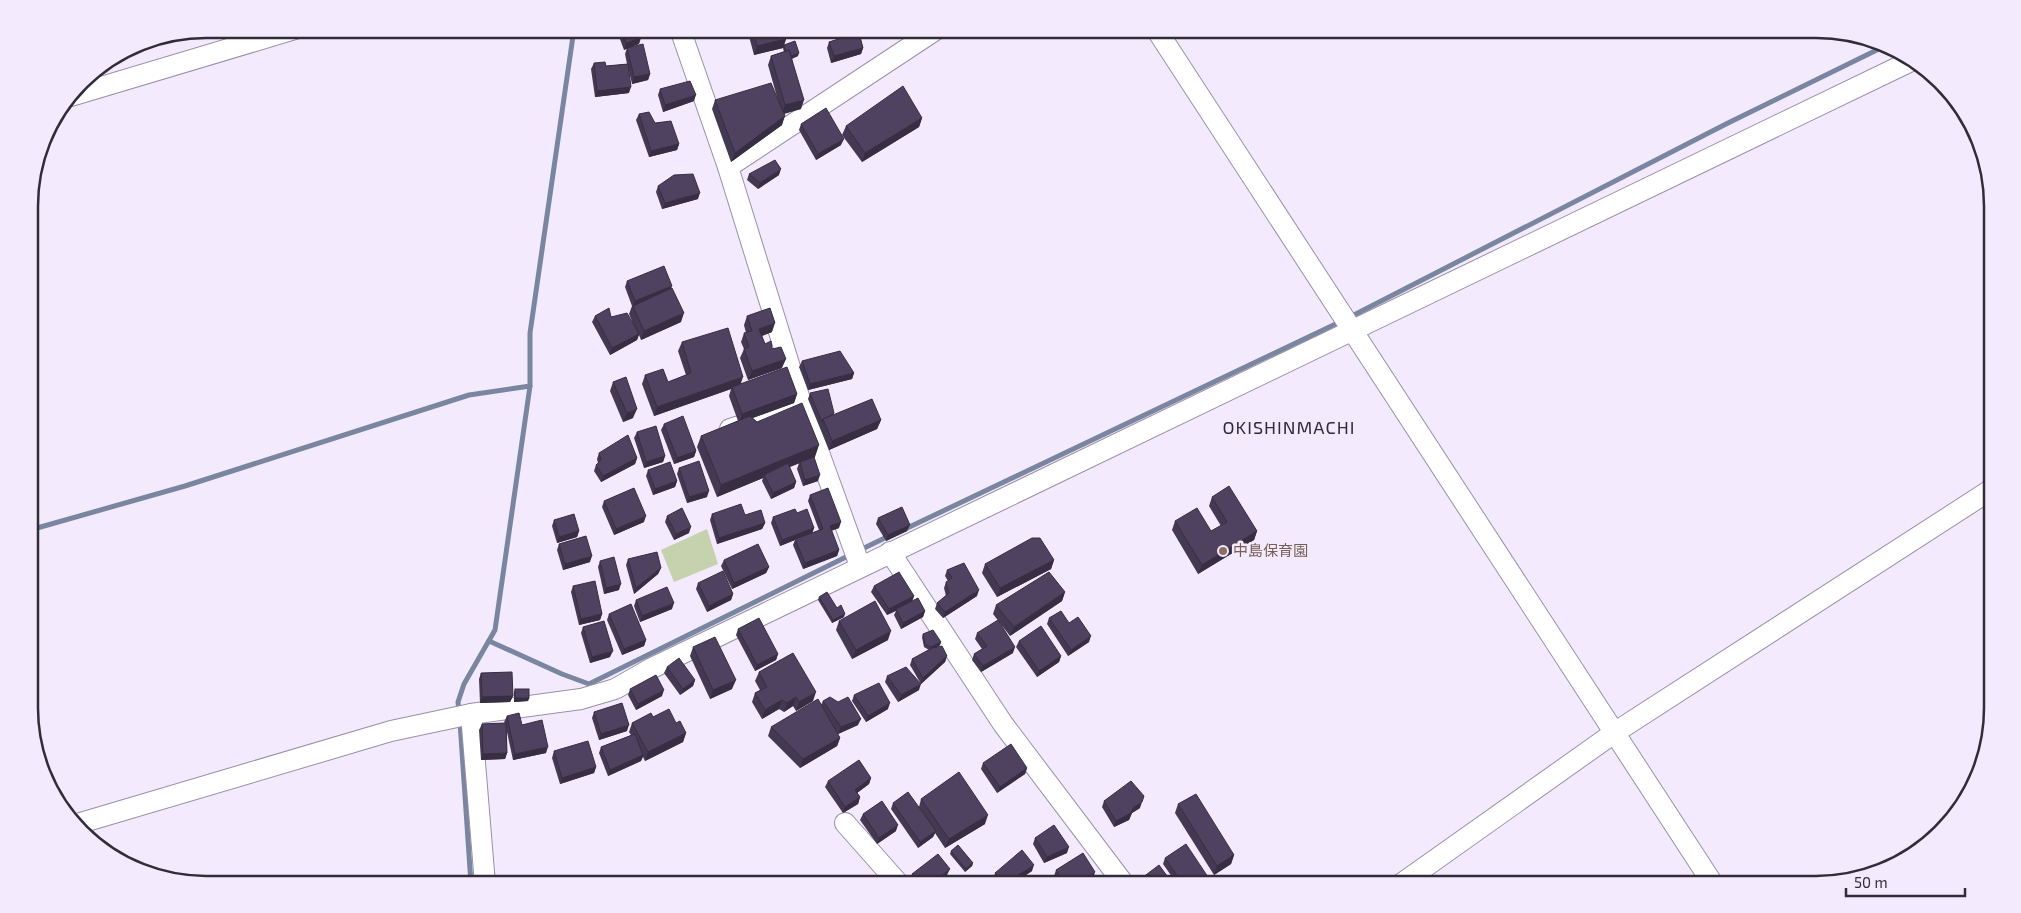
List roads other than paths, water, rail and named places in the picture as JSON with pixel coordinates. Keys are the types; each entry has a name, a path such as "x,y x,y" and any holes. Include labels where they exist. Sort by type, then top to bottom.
{"street":[{"path":"81,93 265,38"},
{"path":"683,38 728,167 802,406 860,566"},
{"path":"728,167 923,38"},
{"path":"1162,38 1707,875"},
{"path":"83,822 391,731 471,714 581,699 616,689 652,668 860,566 1906,64"},
{"path":"711,434 802,406"},
{"path":"1412,875 1614,733 1984,494"},
{"path":"890,552 1003,724 1118,875"},
{"path":"471,714 484,876"},
{"path":"846,823 892,876"}],"waterway":[{"path":"459,711 458,702 464,684 495,630 530,386 530,333 573,38"},
{"path":"1350,317 1726,124 1878,49"},
{"path":"903,530 1342,321"},
{"path":"38,528 185,486 469,395 530,386"},
{"path":"860,550 891,535"},
{"path":"489,641 589,684 850,555"},
{"path":"460,722 470,876"}],"place":[{"name":"中島保育園","path":"1223,551"}],"district":[{"name":"OKISHINMACHI","path":"1289,428"}]}
